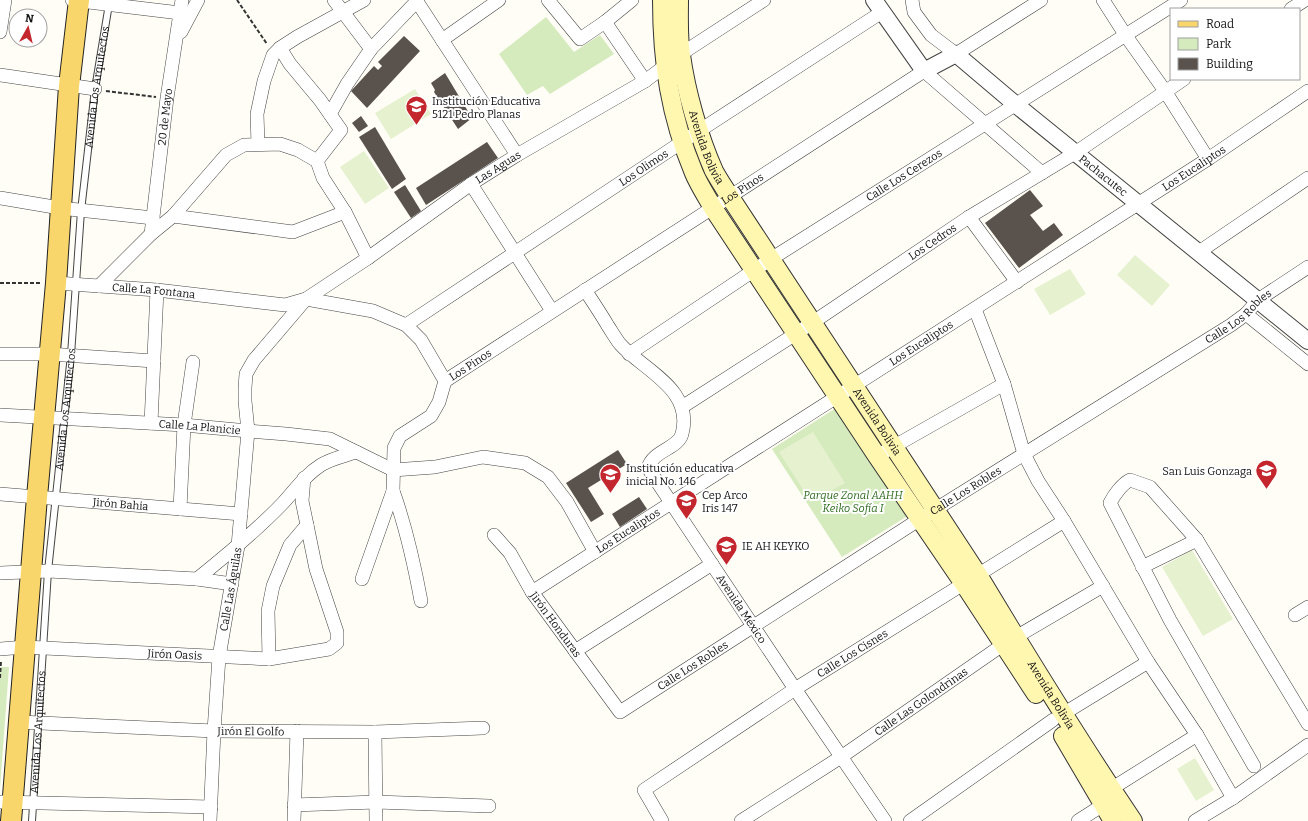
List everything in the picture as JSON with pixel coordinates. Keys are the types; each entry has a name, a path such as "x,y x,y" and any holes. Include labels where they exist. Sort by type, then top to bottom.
{"main road":[{"name":"Avenida Los Arquitectos","path":"10,821 6,802 19,722 34,648 40,572 36,497 56,283 69,86 77,0"},
{"name":"Avenida Bolivia","path":"662,0 663,47 673,114 695,175 713,208 920,519 971,579"},
{"name":"Avenida Bolivia","path":"679,0 681,54 686,81 699,131 715,173 935,509 971,579 1058,717 1133,821"},
{"name":"Avenida Bolivia","path":"1058,717 1103,805 1113,821"}],"street":[{"path":"0,32 6,0"},
{"path":"77,0 109,2 180,13"},
{"name":"20 de Mayo","path":"151,234 167,98 182,0"},
{"path":"176,43 198,0"},
{"path":"334,0 371,49"},
{"path":"258,144 257,114 264,81 276,52 297,37 364,0"},
{"path":"330,114 347,84 371,49 417,0 517,155"},
{"path":"442,40 499,0"},
{"path":"548,0 580,39 605,22 632,0"},
{"name":"Las Aguas","path":"254,360 306,299 368,258 471,184 517,155 645,81 681,54 764,0"},
{"name":"Pachacutec","path":"912,0 914,12 931,35 1308,340"},
{"name":"Los Pinos","path":"445,381 924,71 956,54 1041,0"},
{"path":"1103,0 1126,36 1165,91 1208,160"},
{"name":"Calle Los Cerezos","path":"629,354 755,270 1181,0"},
{"path":"1293,8 1305,0"},
{"path":"878,6 924,71 1042,173"},
{"name":"Los Olimos","path":"406,325 699,131 878,6"},
{"path":"605,22 645,81"},
{"path":"276,52 290,64 341,130 317,161"},
{"path":"0,76 95,89"},
{"name":"Los Cedros","path":"682,407 813,323 969,217 1075,153 1182,80"},
{"name":"Los Eucaliptos","path":"532,592 1208,160 1308,91"},
{"path":"99,286 151,234 173,216 226,155 244,145 280,144 298,150 317,161 323,178 344,212 368,258"},
{"path":"1199,252 1308,178"},
{"path":"471,184 552,311"},
{"path":"0,198 81,211 153,218"},
{"path":"173,216 292,232 344,212"},
{"path":"969,217 1017,282"},
{"name":"Calle Los Robles","path":"620,712 935,509 1231,325 1246,314 1258,300 1308,267"},
{"name":"Calle La Fontana","path":"56,283 157,290 285,305 306,299"},
{"path":"151,423 157,290"},
{"name":"Avenida México","path":"585,290 618,342 629,354 673,390 682,407 684,427 681,436 675,443 656,456 650,462 648,468 885,821"},
{"path":"306,299 373,311 406,325 421,340 445,381 439,402 431,416 400,436 394,448 393,491 362,579"},
{"path":"975,309 1004,384 1024,454 1038,481 1064,521 1148,662 1197,735 1233,798"},
{"path":"1246,314 1308,364"},
{"path":"0,354 49,354 154,361"},
{"name":"Calle Las Águilas","path":"210,821 219,657 238,546 248,432 245,401 246,374 254,360"},
{"path":"180,509 184,425 193,362"},
{"path":"877,456 1004,384"},
{"name":"Calle La Planicie","path":"0,415 184,425 330,439 393,470"},
{"path":"198,579 238,546 283,504 304,478 321,465 356,452"},
{"path":"393,470 435,467 484,457 525,463 548,477 567,502 596,552"},
{"path":"269,659 268,611 273,586 290,545 307,525 302,501 304,478"},
{"path":"1254,766 1208,687 1142,567 1110,503 1112,498 1126,482 1130,480 1150,487 1197,540 1308,724"},
{"path":"393,491 403,518 412,552 421,601"},
{"name":"Jirón Bahia","path":"0,494 241,514"},
{"name":"Calle Los Cisnes","path":"662,821 644,790 795,689 1064,521"},
{"name":"Jirón Oasis","path":"1,649 34,648 269,659 329,649 337,643 337,632 316,570 307,525"},
{"name":"Jirón Honduras","path":"494,536 510,553 532,592 620,712"},
{"path":"1142,567 1197,540"},
{"path":"575,651 712,564"},
{"path":"0,573 40,572 198,579 232,584"},
{"name":"Calle Las Golondrinas","path":"741,821 841,757 1010,641 1103,586"},
{"path":"1295,615 1308,607"},
{"path":"910,821 1058,717 1148,662"},
{"name":"Jirón El Golfo","path":"19,722 214,731 375,732 483,728"},
{"path":"294,821 297,731"},
{"path":"375,732 376,821"},
{"path":"1111,789 1197,735"},
{"path":"1195,821 1233,798 1308,745"},
{"path":"6,802 211,807"},
{"path":"294,805 376,802 489,806"},
{"path":"1078,821 1103,805"}],"lane":[{"name":"Avenida Los Arquitectos","path":"40,572 56,499 65,419 81,211 95,89 109,2"},
{"name":"Avenida Los Arquitectos","path":"32,821 39,723 34,648"}],"path":[{"path":"237,0 267,43 276,52"},
{"path":"95,89 167,98"},
{"path":"0,283 56,283"},
{"path":"0,678 1,649"}],"green space":[{"path":"546,17 574,52 600,35 614,54 550,94 543,86 527,95 499,54"},
{"path":"415,89 431,114 391,139 375,113"},
{"path":"364,151 389,188 365,204 340,167"},
{"path":"1135,255 1170,285 1152,306 1117,275"},
{"path":"1070,269 1086,294 1050,315 1034,289"},
{"name":"Parque Zonal AAHH Keiko Sofía I","path":"836,408 909,515 842,557 772,449"},
{"path":"813,432 845,483 811,502 779,452"},
{"path":"1192,550 1233,619 1203,636 1162,567"},
{"path":"0,667 9,667 0,788"},
{"path":"1195,758 1214,790 1196,801 1177,769"}],"building":[{"path":"404,36 420,51 367,108 351,91 374,66 378,70 382,66 378,62"},
{"path":"445,73 472,118 458,129 434,92 435,90 431,83"},
{"path":"361,116 368,126 359,132 352,123"},
{"path":"375,127 406,179 392,189 359,137"},
{"path":"487,142 498,158 426,205 416,188"},
{"path":"405,185 421,211 411,218 394,192"},
{"path":"1030,190 1043,206 1030,215 1043,231 1054,223 1063,235 1019,268 985,223"},
{"path":"618,450 627,464 588,488 604,514 591,522 566,483"},
{"path":"639,497 647,509 620,527 612,514"}],"place":[{"name":"Institución Educativa 5121 Pedro Planas","path":"417,126"},
{"name":"San Luis Gonzaga","path":"1267,490"},
{"name":"Institución educativa inicial No. 146","path":"611,494"},
{"name":"Cep Arco Iris 147","path":"686,520"},
{"name":"IE AH KEYKO","path":"726,566"}]}
